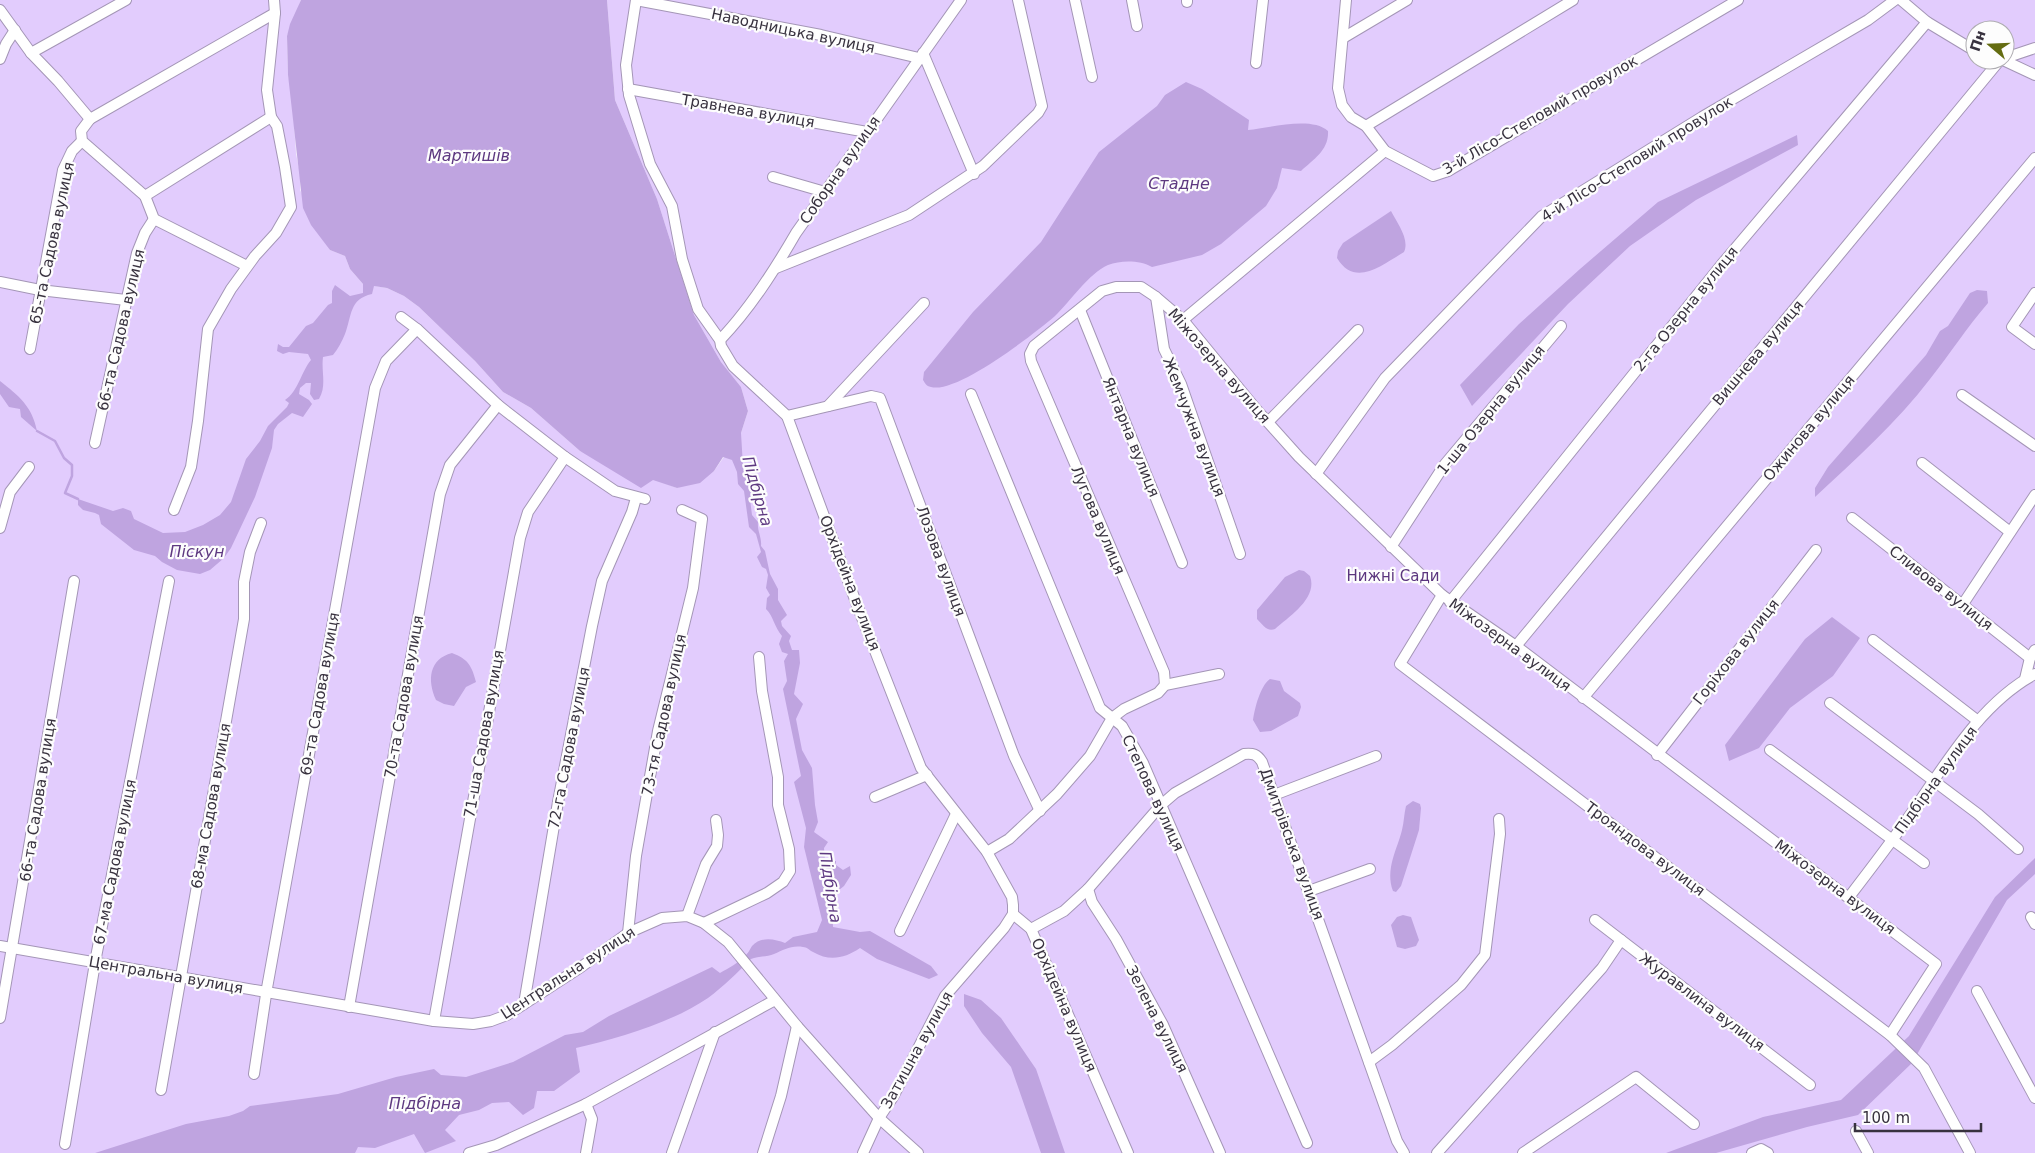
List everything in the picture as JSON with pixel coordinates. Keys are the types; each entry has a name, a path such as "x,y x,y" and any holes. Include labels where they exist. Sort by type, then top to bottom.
{"street":[{"path":"31,53 126,0"},
{"path":"174,510 191,467 208,329 231,289 247,266 276,233 291,207 277,126 271,118 267,90 275,13 274,0"},
{"name":"Наводницька вулиця","path":"636,0 921,56"},
{"name":"Орхідейна вулиця","path":"636,0 626,65 628,90 650,164 672,206 682,259 698,309 720,340 721,346 733,366 787,416 921,768 986,852 1012,897 1013,914 1031,930 1128,1153"},
{"path":"776,268 909,215 974,174 1038,113 1042,106 1018,0"},
{"path":"1075,0 1092,77"},
{"path":"1132,0 1137,26"},
{"path":"1256,62 1263,0"},
{"path":"1183,320 1385,151 1366,126 1350,117 1342,105 1338,88 1346,0"},
{"path":"1343,38 1407,0"},
{"path":"1366,126 1573,0"},
{"name":"3-й Лісо-Степовий провулок","path":"1385,151 1434,176 1448,171 1738,0"},
{"name":"4-й Лісо-Степовий провулок","path":"1316,474 1385,378 1542,216 1702,117 1868,20 1896,0"},
{"path":"1901,0 1927,22 1965,44"},
{"name":"Соборна вулиця","path":"720,340 734,326 776,268 796,233 958,1"},
{"path":"0,10 31,53 90,119 275,13"},
{"name":"2-га Озерна вулиця","path":"1400,664 1446,598 1722,264 1927,22"},
{"path":"0,59 6,44 15,30"},
{"path":"2015,55 2035,48"},
{"path":"921,56 974,174"},
{"path":"2015,65 2035,75"},
{"name":"Вишнева вулиця","path":"1516,646 1994,70"},
{"name":"Травнева вулиця","path":"628,90 867,132"},
{"path":"145,196 271,118"},
{"name":"65-та Садова вулиця","path":"30,349 63,170 72,151 82,141 81,131 90,119"},
{"path":"82,141 145,196 154,219 247,266"},
{"name":"Ожинова вулиця","path":"1583,698 2035,158"},
{"path":"773,177 825,192"},
{"name":"66-та Садова вулиця","path":"95,443 137,253 145,233 154,219"},
{"path":"0,282 40,290 126,300"},
{"name":"Міжозерна вулиця","path":"1080,310 1102,291 1125,286 1141,288 1156,297 1183,320 1268,422 1316,474 1446,598 1516,646 1936,964 1890,1035"},
{"path":"2035,292 2012,327 2035,344"},
{"name":"Жемчужна вулиця","path":"1156,297 1164,349 1181,384 1240,554"},
{"path":"827,407 924,303"},
{"name":"Лугова вулиця","path":"1080,310 1034,346 1030,354 1035,370 1164,672 1165,685"},
{"name":"Янтарна вулиця","path":"1080,310 1182,563"},
{"path":"401,317 417,328 498,405 565,457"},
{"name":"1-ша Озерна вулиця","path":"1391,546 1445,464 1561,326"},
{"name":"69-та Садова вулиця","path":"254,1074 266,992 375,388 386,361 417,328"},
{"path":"1268,422 1358,330"},
{"name":"Степова вулиця","path":"971,394 1100,708 1122,726 1143,763 1307,1143"},
{"path":"1962,395 2035,446"},
{"name":"Лозова вулиця","path":"787,416 871,396 880,398 1014,756 1040,811"},
{"name":"70-та Садова вулиця","path":"349,1006 440,494 450,466 498,405"},
{"name":"72-га Садова вулиця","path":"524,1004 558,802 602,581 632,512 640,499 615,491 565,457"},
{"name":"71-ша Садова вулиця","path":"434,1021 520,538 528,512 565,457"},
{"path":"1922,463 2010,532"},
{"path":"0,528 10,492 29,467"},
{"path":"1963,604 2035,495"},
{"name":"73-тя Садова вулиця","path":"628,933 636,856 654,750 673,663 679,653 680,639 693,588 702,519 682,510"},
{"name":"Сливова вулиця","path":"1852,518 1963,604 2032,654"},
{"name":"68-ма Садова вулиця","path":"161,1090 244,619 244,582 250,552 261,523"},
{"name":"Горіхова вулиця","path":"1657,754 1816,550"},
{"name":"66-та Садова вулиця","path":"0,1018 74,581"},
{"name":"67-ма Садова вулиця","path":"65,1144 95,963 169,581"},
{"path":"1873,640 1978,721"},
{"path":"2025,679 2032,654"},
{"path":"704,923 767,893 783,882 790,871 789,849 778,804 778,777 762,691 759,657"},
{"name":"Трояндова вулиця","path":"1400,664 1890,1035 1924,1068 1970,1153"},
{"path":"986,852 1009,839 1040,811 1090,756 1112,718 1124,709 1158,693 1165,685 1219,674"},
{"name":"Підбірна вулиця","path":"1849,897 1893,840 1978,721 2001,697 2035,674"},
{"path":"1830,703 1978,814 2018,849"},
{"path":"1770,750 1924,863"},
{"name":"Дмитрівська вулиця","path":"1031,930 1064,912 1088,889 1160,805 1175,793 1244,754 1252,753 1258,756 1262,762 1309,891 1397,1141 1404,1153"},
{"path":"1274,795 1376,756"},
{"path":"875,797 927,775"},
{"path":"900,931 956,814"},
{"path":"1369,1062 1392,1045 1461,985 1485,955 1500,834 1499,819"},
{"path":"687,916 706,864 717,846 716,820"},
{"path":"1309,891 1370,869"},
{"name":"Зелена вулиця","path":"1088,889 1092,902 1116,939 1163,1025 1220,1153"},
{"name":"Затишна вулиця","path":"864,1153 879,1118 893,1097 945,996 1004,928 1013,914"},
{"name":"Центральна вулиця","path":"0,946 434,1021 473,1024 491,1021 507,1015 581,967 628,933 662,918 687,916 704,923 728,942 797,1026 879,1118 918,1153"},
{"name":"Журавлина вулиця","path":"1595,920 1810,1085"},
{"path":"1437,1153 1602,968 1621,940"},
{"path":"1978,991 2035,1098"},
{"path":"469,1153 496,1149 586,1104 775,1000"},
{"path":"762,1153 781,1096 797,1026"},
{"path":"672,1153 715,1032"},
{"path":"1523,1153 1636,1077 1694,1124"},
{"path":"586,1104 592,1119 586,1153"},
{"path":"1856,1131 1868,1153"},
{"path":"1752,1153 1761,1149 1768,1153"}],"green space":[{"name":"Нижні Сади","path":"0,0 301,0 287,36 288,75 292,93 300,190 330,250 345,256 350,269 363,284 387,288 404,296 419,307 475,361 503,392 531,408 580,451 677,488 714,471 741,433 748,411 741,387 721,362 694,315 657,199 615,100 607,0 2035,0 2035,1153 0,1153"}],"water":[{"name":"Мартишів","path":"301,0 607,0 615,100 657,199 694,315 721,362 741,387 748,411 741,433 743,466 752,480 750,499 752,515 758,522 761,546 765,551 770,574 778,589 778,600 787,615 781,621 782,626 791,636 789,641 792,650 799,650 800,663 794,694 803,704 796,719 802,750 812,768 818,822 814,832 828,842 824,848 825,860 836,861 836,865 843,870 850,866 851,875 844,886 834,894 832,908 833,927 860,932 870,931 931,966 938,975 929,979 877,959 860,948 837,958 825,957 806,948 795,947 751,959 725,984 694,1007 662,1022 627,1035 576,1048 580,1072 554,1091 537,1091 534,1108 523,1115 509,1102 492,1103 479,1110 459,1115 445,1130 456,1141 425,1153 414,1134 375,1148 358,1147 355,1153 95,1153 186,1124 229,1116 243,1111 250,1106 338,1094 396,1077 434,1069 441,1075 466,1077 513,1062 565,1035 583,1032 609,1016 712,967 720,973 740,960 752,946 760,941 773,940 785,943 793,937 817,932 822,920 804,847 806,828 794,782 801,776 783,689 787,681 784,661 788,654 782,652 779,644 782,636 766,609 767,598 770,595 766,588 768,575 757,557 761,552 756,534 749,527 744,491 738,484 737,472 732,460 723,457 714,471 700,483 677,488 653,480 641,488 580,451 531,408 503,392 475,361 419,307 404,296 387,288 374,286 372,294 359,300 352,309 345,334 335,353 323,357 323,389 319,399 314,400 310,394 311,383 306,383 300,388 299,394 312,404 303,417 292,413 278,424 274,430 272,448 255,497 231,548 224,558 210,570 200,574 177,570 155,556 134,550 101,524 99,515 83,510 78,505 78,499 113,511 123,508 131,511 134,519 163,533 185,532 203,525 220,515 231,502 246,459 260,441 268,426 287,407 289,403 285,400 293,392 311,360 308,354 289,352 283,354 277,351 278,344 283,347 289,347 306,326 313,323 328,305 332,303 332,291 335,285 350,296 363,293 363,284 350,269 345,256 330,250 311,225 303,208 288,75 287,36 290,24"},
{"name":"Стадне","path":"1186,82 1202,89 1249,120 1248,130 1290,124 1311,124 1328,131 1326,144 1320,154 1301,171 1282,168 1277,188 1266,206 1221,244 1202,255 1152,267 1142,263 1130,262 1108,265 1094,274 1055,316 995,361 943,387 927,385 923,380 924,372 973,312 1041,242 1099,152 1157,106 1165,95"},
{"path":"1797,135 1798,145 1696,200 1630,246 1568,304 1472,406 1460,385 1519,324 1658,202"},
{"path":"1391,211 1404,236 1404,252 1378,268 1369,271 1352,272 1344,267 1337,258 1338,251 1343,243"},
{"path":"1977,290 1987,291 1988,303 1930,379 1890,425 1815,497 1815,488 1828,467 1926,355 1940,331 1948,326 1970,293"},
{"path":"0,381 24,402 32,415 37,431 21,417 20,409 9,407 0,394"},
{"path":"1299,570 1304,571 1310,576 1310,592 1295,612 1275,629 1267,629 1257,619 1257,610 1285,577"},
{"path":"1832,617 1860,638 1833,676 1790,708 1759,748 1729,761 1725,745 1805,639"},
{"path":"452,653 462,658 468,664 476,682 466,687 454,706 436,700 431,685 434,665 444,656"},
{"path":"1270,679 1280,681 1284,691 1300,703 1301,707 1298,716 1271,731 1260,732 1253,720 1263,687"},
{"path":"1413,801 1420,804 1421,808 1419,830 1401,886 1396,892 1393,891 1391,883 1391,867 1402,830 1406,806"},
{"path":"2035,858 2035,874 2007,900 1912,1063 1858,1115 1807,1127 1716,1153 1666,1153 1763,1117 1841,1100 1909,1036 1995,897"},
{"path":"1403,915 1411,917 1419,940 1416,946 1405,949 1397,947 1391,925 1397,917"},
{"path":"964,994 981,1000 1001,1018 1036,1069 1065,1153 1041,1153 1011,1067 982,1033 964,1006"}],"waterway":[{"path":"37,431 55,441 64,458 72,465 72,476 65,493 78,499"}],"water label":[{"name":"Підбірна","path":"758,491"},
{"name":"Піскун","path":"197,551"},
{"name":"Підбірна","path":"831,887"},
{"name":"Підбірна","path":"425,1103"}]}
